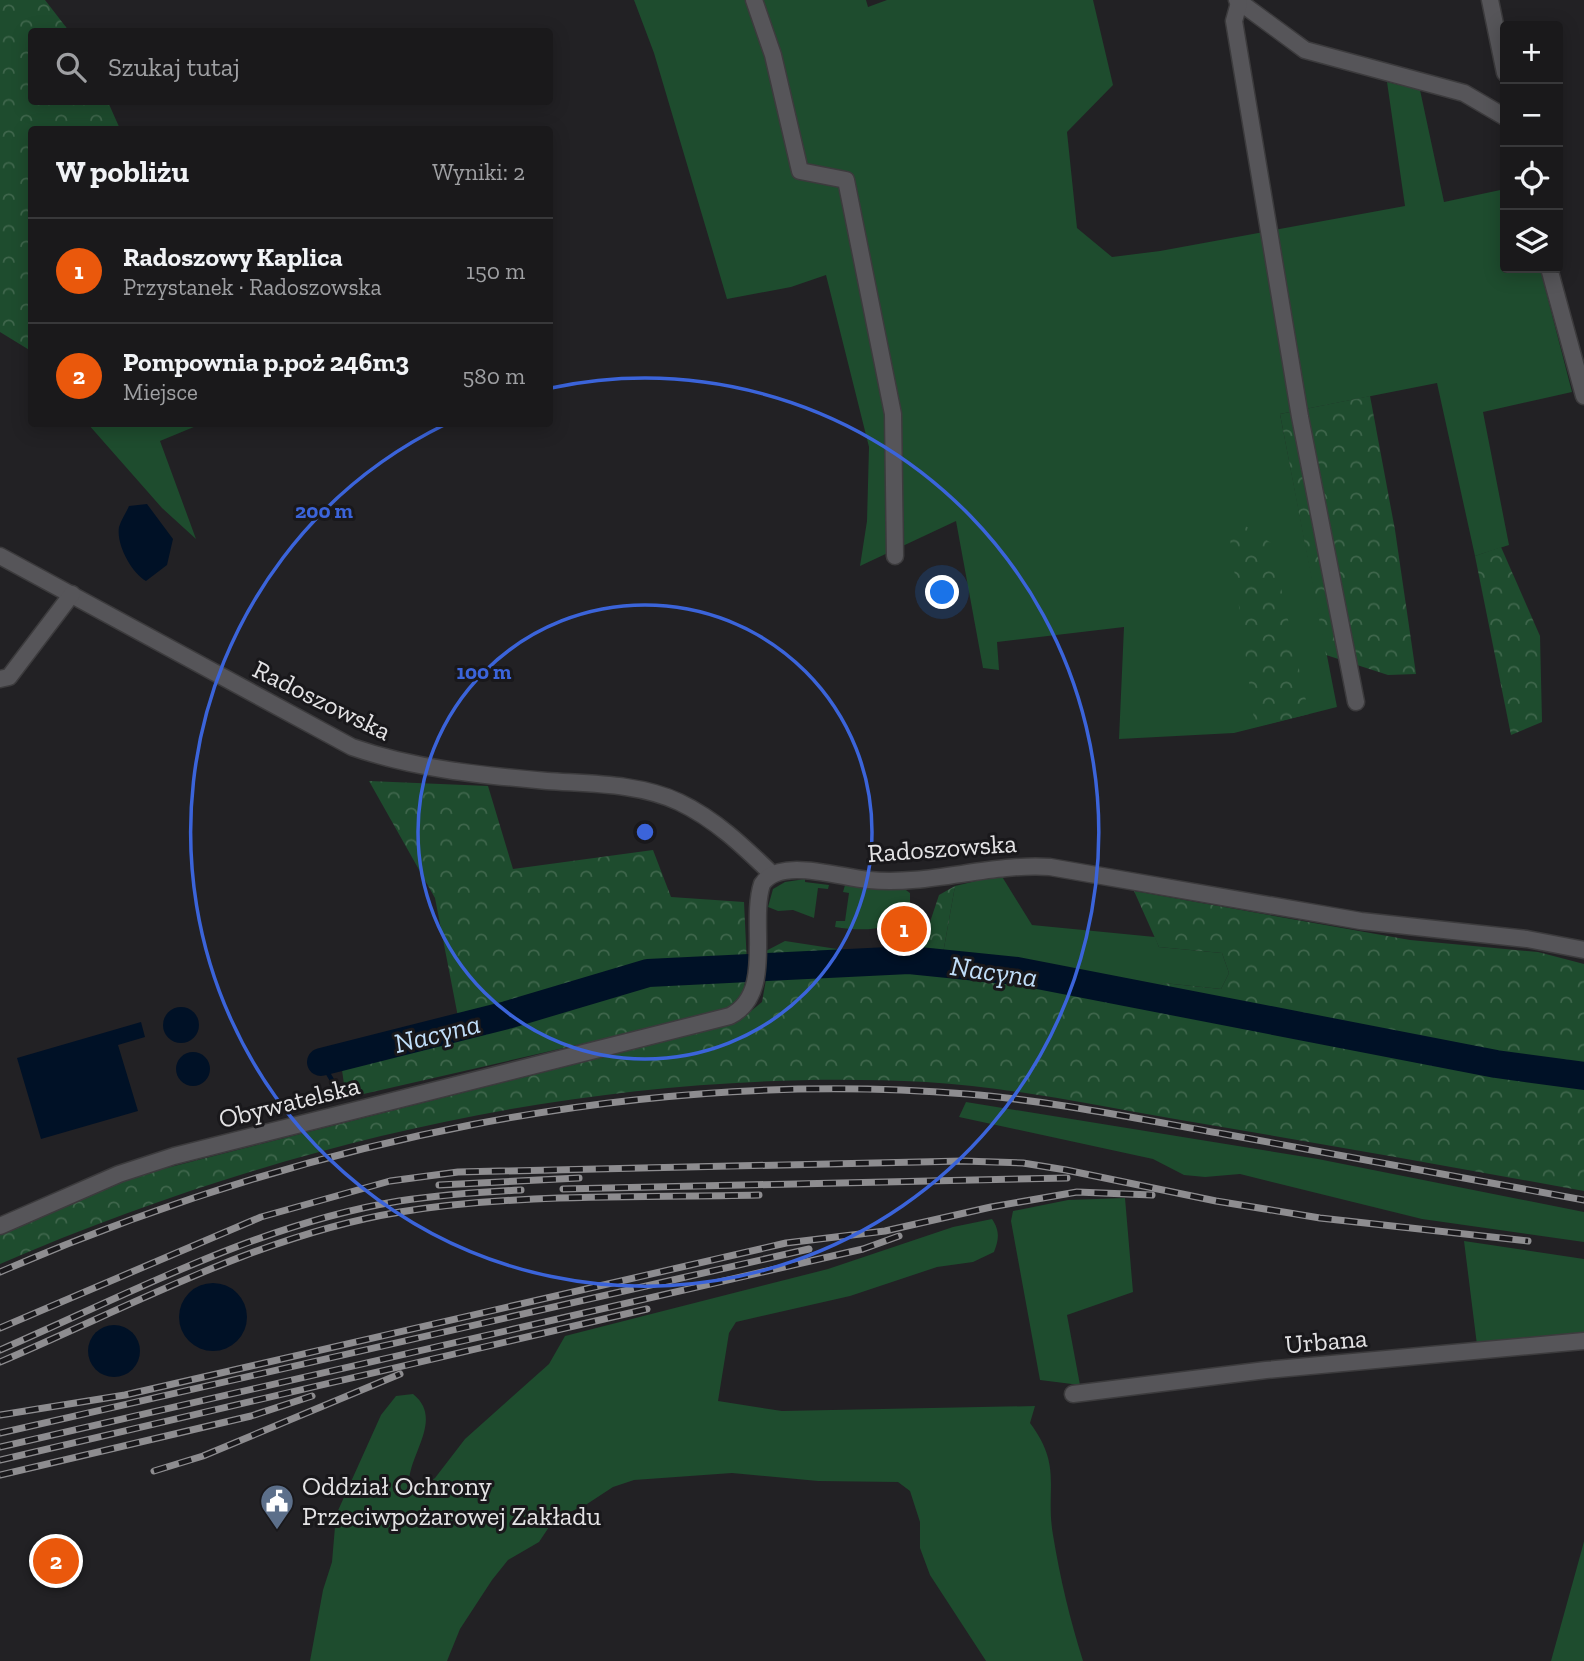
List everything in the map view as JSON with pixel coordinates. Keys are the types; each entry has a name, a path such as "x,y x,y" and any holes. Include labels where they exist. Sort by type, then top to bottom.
{"street":[{"path":"754,0 773,55 800,171 846,180 893,414 895,556"},
{"path":"1490,0 1500,49"},
{"path":"1356,702 1300,417 1236,35 1234,21 1238,1 1305,50 1454,90 1500,114"},
{"path":"1550,273 1584,396"},
{"name":"Radoszowska","path":"0,555 352,747 397,762 471,774 603,784 669,798 726,830 772,874 788,870 870,880 934,876 1015,865 1050,867 1361,921 1527,939 1584,950"},
{"path":"0,679 9,677 72,594"},
{"name":"Obywatelska","path":"0,1226 120,1174 174,1156 716,1021 735,1014 750,998 755,979 760,892 772,874"},
{"name":"Urbana","path":"1073,1394 1266,1370 1584,1340"}],"green space":[{"path":"0,0 45,0 67,28 28,28 28,105 109,105 119,126 28,126 28,349 0,332"},
{"path":"634,0 866,0 868,7 887,0 1093,0 1113,85 1067,132 1077,228 1112,257 1160,251 1405,206 1387,82 1420,90 1444,202 1500,190 1500,273 1541,273 1572,392 1483,412 1509,545 1475,556 1437,383 1280,414 1337,707 1234,733 1119,739 1124,627 997,642 999,670 983,668 956,521 860,566 867,521 869,447 826,275 791,287 727,299 654,53"},
{"path":"1370,396 1395,530 1416,674 1388,675 1326,655 1280,414"},
{"path":"91,427 194,427 160,441 196,539 162,508"},
{"path":"1244,525 1271,543 1309,714 1255,727 1229,531"},
{"path":"1501,547 1540,636 1542,722 1511,735 1475,556"},
{"path":"369,781 488,786 513,869 653,850 671,897 744,902 747,965 647,970 508,1011 459,1022 435,898"},
{"path":"1001,875 1032,925 1155,937 1159,947 1222,953 1229,973 1221,989 1163,983 1149,991 1024,966 942,959 955,886"},
{"path":"805,879 805,882 829,885 828,889 818,888 814,918 793,910 778,911 768,907 773,889 785,882"},
{"path":"845,885 903,888 910,893 910,913 893,924 874,929 835,927 836,921 845,921 849,893 843,892"},
{"path":"955,886 942,959 763,964 762,953 785,941 850,951 904,949 923,943 939,895"},
{"path":"1134,891 1410,940 1538,952 1584,964 1584,1071 1498,1060 1149,991 1163,983 1221,989 1229,973 1222,953 1159,947"},
{"path":"909,964 1187,1010 1498,1069 1584,1082 1584,1191 1020,1092 926,1082 807,1080 689,1086 570,1100 453,1120 337,1147 222,1181 110,1220 0,1264 0,1235 135,1176 608,1056 751,1011 762,1002 767,974"},
{"path":"746,976 743,993 734,1009 346,1098 341,1063 542,1015 646,980"},
{"path":"966,1102 1318,1159 1584,1212 1584,1242 1422,1219 1240,1174 1205,1177 1184,1175 1153,1159 959,1117"},
{"path":"1125,1198 1133,1292 1067,1315 1080,1385 1040,1380 1011,1221 1013,1211 1068,1200"},
{"path":"992,1219 998,1235 994,1252 973,1262 937,1267 850,1296 736,1322 729,1333 718,1401 782,1411 1035,1406 1030,1423 1040,1439 1050,1465 1053,1535 1066,1599 1083,1661 986,1661 930,1575 920,1548 920,1522 910,1491 898,1482 818,1481 732,1473 634,1480 613,1487 584,1506 555,1518 539,1542 508,1560 492,1580 460,1629 447,1661 310,1661 323,1590 332,1562 336,1515 381,1415 396,1396 413,1394 422,1405 426,1416 425,1428 409,1479 410,1491 425,1486 435,1478 465,1439 549,1364 565,1336 828,1269 953,1227"},
{"path":"1464,1241 1584,1259 1584,1332 1477,1345"},
{"path":"1584,1541 1584,1661 1551,1661 1582,1549"}],"water":[{"path":"147,504 173,539 167,565 146,581 135,572 126,558 120,542 119,527 129,506"},
{"path":"181,1007 194,1012 199,1025 194,1038 181,1043 168,1038 163,1025 168,1012"},
{"path":"141,1022 145,1037 118,1045 138,1111 41,1139 17,1058"},
{"path":"193,1052 205,1057 210,1069 205,1081 193,1086 181,1081 176,1069 181,1057"},
{"path":"213,1283 226,1286 237,1293 244,1304 247,1317 244,1330 237,1341 226,1348 213,1351 200,1348 189,1341 182,1330 179,1317 182,1304 189,1293 200,1286"},
{"path":"114,1325 133,1332 140,1351 133,1370 114,1377 95,1370 88,1351 95,1332"}],"waterway":[{"name":"Nacyna","path":"321,1062 507,1015 648,973 909,960 1017,971 1496,1064 1584,1076"},
{"name":"Nacyna","path":"321,1062 335,1085 330,1097"}],"railway":[{"path":"0,1272 114,1226 232,1186 351,1152 473,1124 596,1105 719,1093 843,1089 967,1094 1031,1101 1584,1200"},
{"path":"0,1328 261,1217 390,1181 458,1172 963,1161 1023,1163 1216,1201 1320,1218 1528,1241"},
{"path":"439,1185 579,1178"},
{"path":"563,1189 1067,1178"},
{"path":"0,1350 195,1263 296,1226 399,1201 521,1190"},
{"path":"0,1415 125,1395 786,1243 885,1231 991,1207 1077,1192 1152,1195"},
{"path":"0,1362 246,1255 348,1223 400,1212 489,1202 759,1195"},
{"path":"0,1447 863,1249 899,1236"},
{"path":"0,1433 809,1249"},
{"path":"0,1460 647,1309"},
{"path":"154,1471 203,1456 400,1374"},
{"path":"0,1475 251,1416 312,1396"}],"place":[{"name":"Radoszowy Kaplica","path":"904,929"},
{"name":"Oddział Ochrony Przeciwpożarowej Zakładu","path":"277,1531"},
{"name":"Pompownia p.poż 246m3","path":"56,1561"}]}
